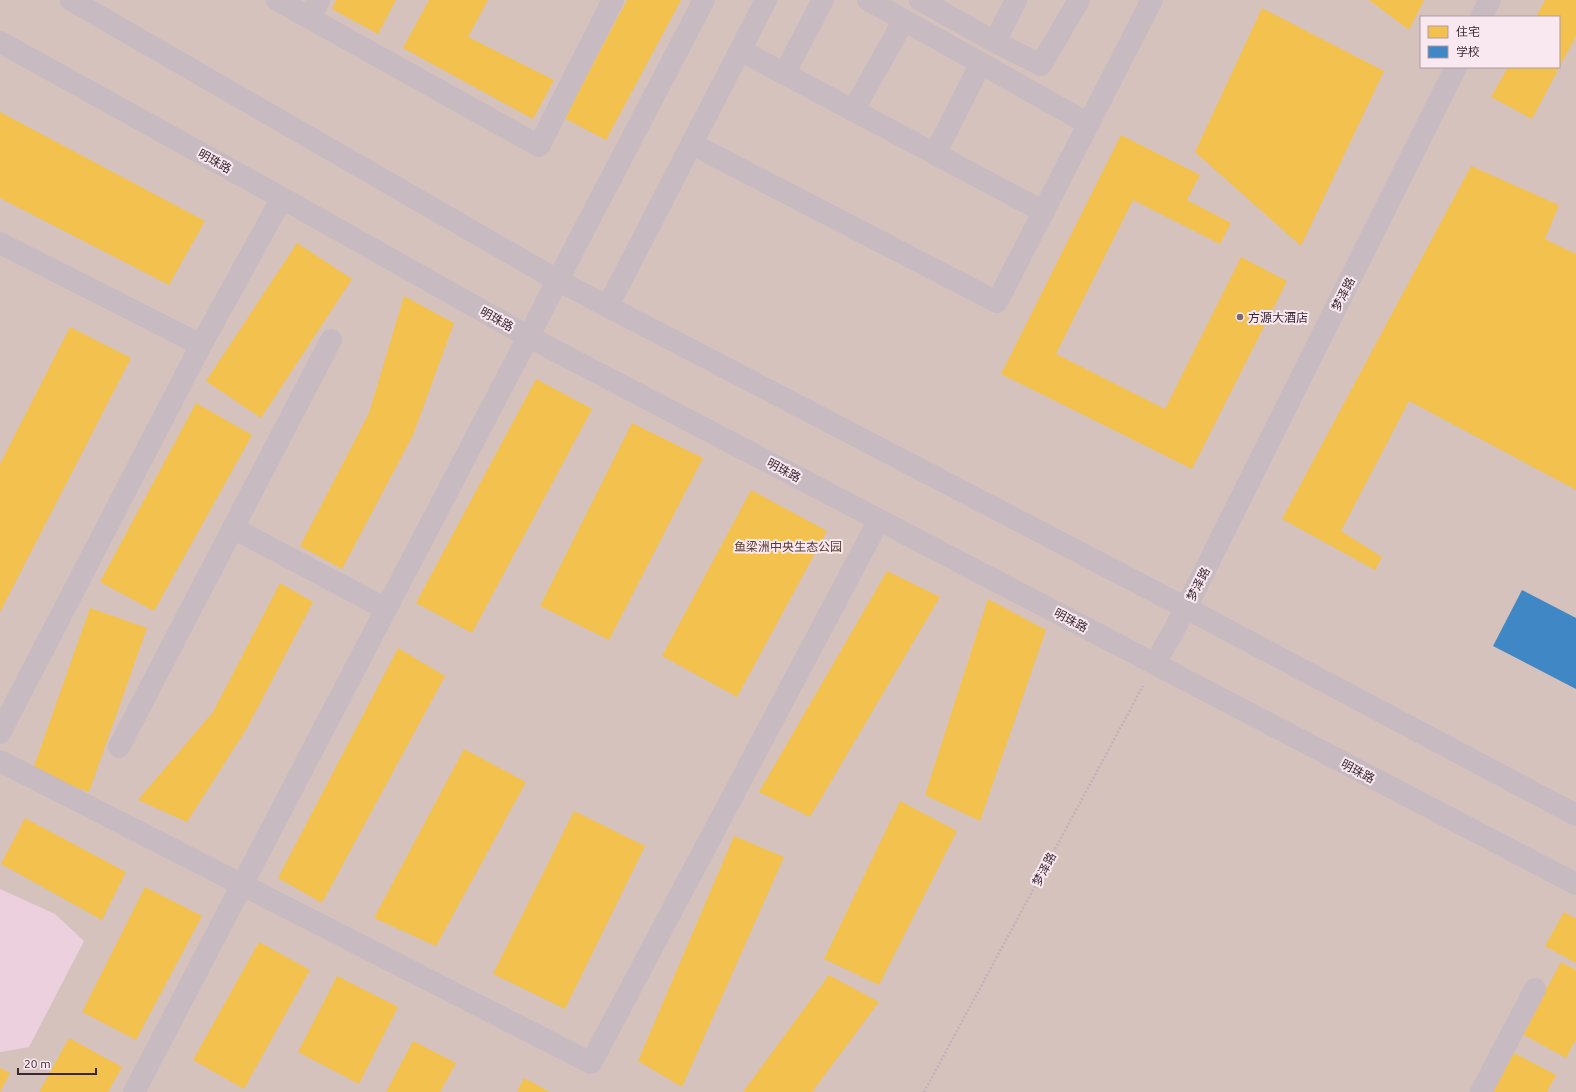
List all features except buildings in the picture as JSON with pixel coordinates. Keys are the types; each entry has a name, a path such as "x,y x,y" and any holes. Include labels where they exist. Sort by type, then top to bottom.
{"street":[{"path":"71,0 557,280 1186,608 1576,815"},
{"path":"277,0 314,9 540,146 613,0"},
{"path":"134,1092 704,0"},
{"path":"608,306 766,0"},
{"path":"784,74 823,0"},
{"path":"868,0 1089,124"},
{"path":"920,0 995,42 1041,64 1079,0"},
{"path":"995,42 1016,0"},
{"path":"692,144 997,302 1152,0"},
{"path":"1482,16 1490,0"},
{"path":"853,111 904,20"},
{"name":"明珠路","path":"0,42 529,337 1576,884"},
{"path":"740,50 1044,212"},
{"path":"935,154 981,63"},
{"name":"梦泽路","path":"1155,664 1186,608 1456,68"},
{"path":"0,733 201,345 282,198"},
{"path":"0,243 201,345"},
{"path":"119,747 331,340"},
{"path":"0,761 590,1063 879,520"},
{"path":"233,528 386,609"},
{"path":"1481,1092 1535,989"}],"path":[{"name":"梦泽路","path":"924,1092 1155,664"}],"green space":[{"name":"鱼梁洲中央生态公园","path":"0,0 1576,0 1576,1092 0,1092"}],"shaded area":[{"path":"0,889 55,914 84,941 29,1047 1,1052 0,1052"}],"place":[{"name":"方源大酒店","path":"1240,317"}]}
